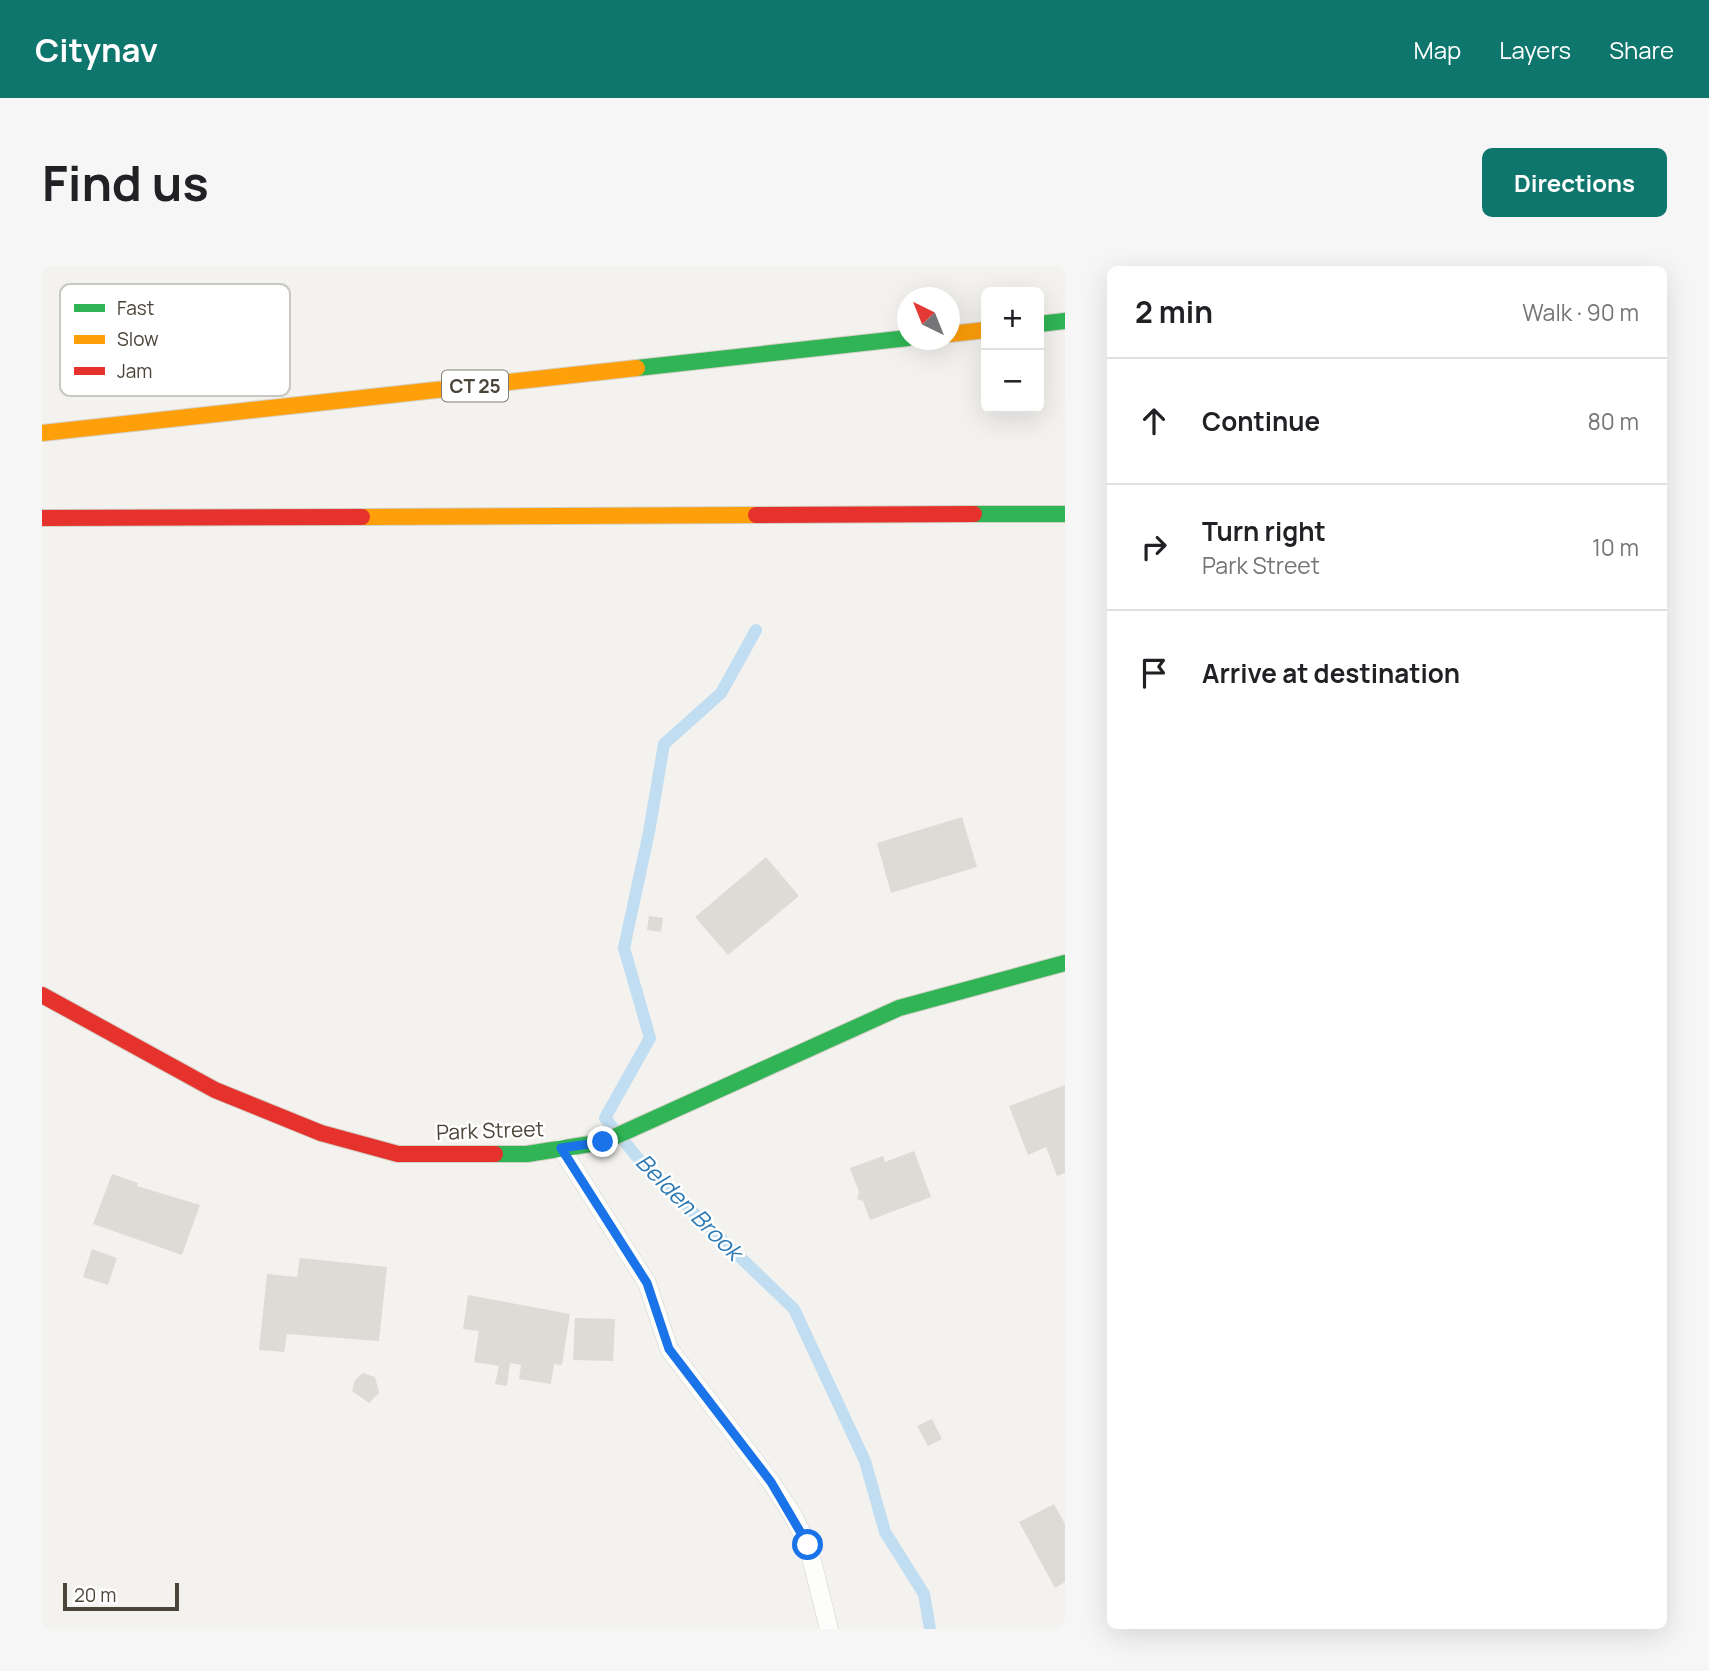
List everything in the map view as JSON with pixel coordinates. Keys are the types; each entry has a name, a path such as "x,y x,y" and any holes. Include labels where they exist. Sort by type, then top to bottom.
{"main road":[{"path":"1044,323 1065,321"},
{"path":"960,333 981,331"},
{"name":"CT 25","path":"42,433 897,339"},
{"path":"42,518 1065,514"},
{"name":"Park Street","path":"42,995 215,1090 321,1133 398,1154 527,1154 603,1142 899,1007 1065,963"}],"lane":[{"path":"561,1148 647,1283 669,1349 792,1514 808,1545 828,1629"}],"building":[{"path":"962,817 977,867 891,893 877,843"},
{"path":"766,857 799,896 728,955 695,917"},
{"path":"649,916 663,918 661,932 647,930"},
{"path":"1065,1085 1065,1173 1057,1176 1046,1147 1028,1155 1009,1106"},
{"path":"914,1151 931,1197 870,1220 863,1201 857,1199 859,1192 850,1168 883,1156 885,1162"},
{"path":"112,1174 138,1183 137,1186 200,1205 182,1255 93,1224"},
{"path":"92,1249 117,1258 108,1285 83,1277"},
{"path":"300,1258 387,1267 379,1341 287,1334 284,1352 259,1350 267,1274 297,1277"},
{"path":"468,1295 570,1314 562,1365 554,1364 551,1384 519,1379 521,1365 510,1363 507,1386 495,1384 499,1366 474,1362 479,1331 463,1329"},
{"path":"575,1318 615,1319 613,1361 573,1360"},
{"path":"363,1373 375,1377 379,1393 369,1403 352,1391 355,1380"},
{"path":"932,1419 942,1439 928,1446 917,1426"},
{"path":"1054,1504 1065,1524 1065,1582 1055,1588 1019,1522"}],"waterway":[{"name":"Belden Brook","path":"756,630 721,693 664,744 649,832 624,948 650,1038 605,1118 642,1163 794,1309 865,1461 885,1532 924,1594 930,1629"}],"traffic: fast":[{"path":"1044,323 1065,321"},
{"path":"637,368 897,339"},
{"path":"974,514 1065,514"},
{"path":"495,1154 527,1154 603,1142 899,1008 1065,963"}],"traffic: slow":[{"path":"960,333 981,331"},
{"path":"42,433 637,368"},
{"path":"362,517 756,515"}],"traffic: jam":[{"path":"756,515 974,514"},
{"path":"42,518 362,517"},
{"path":"42,995 215,1090 321,1133 398,1154 495,1154"}],"route":[{"path":"603,1142 561,1148 647,1283 669,1349 771,1482 808,1545"}]}
